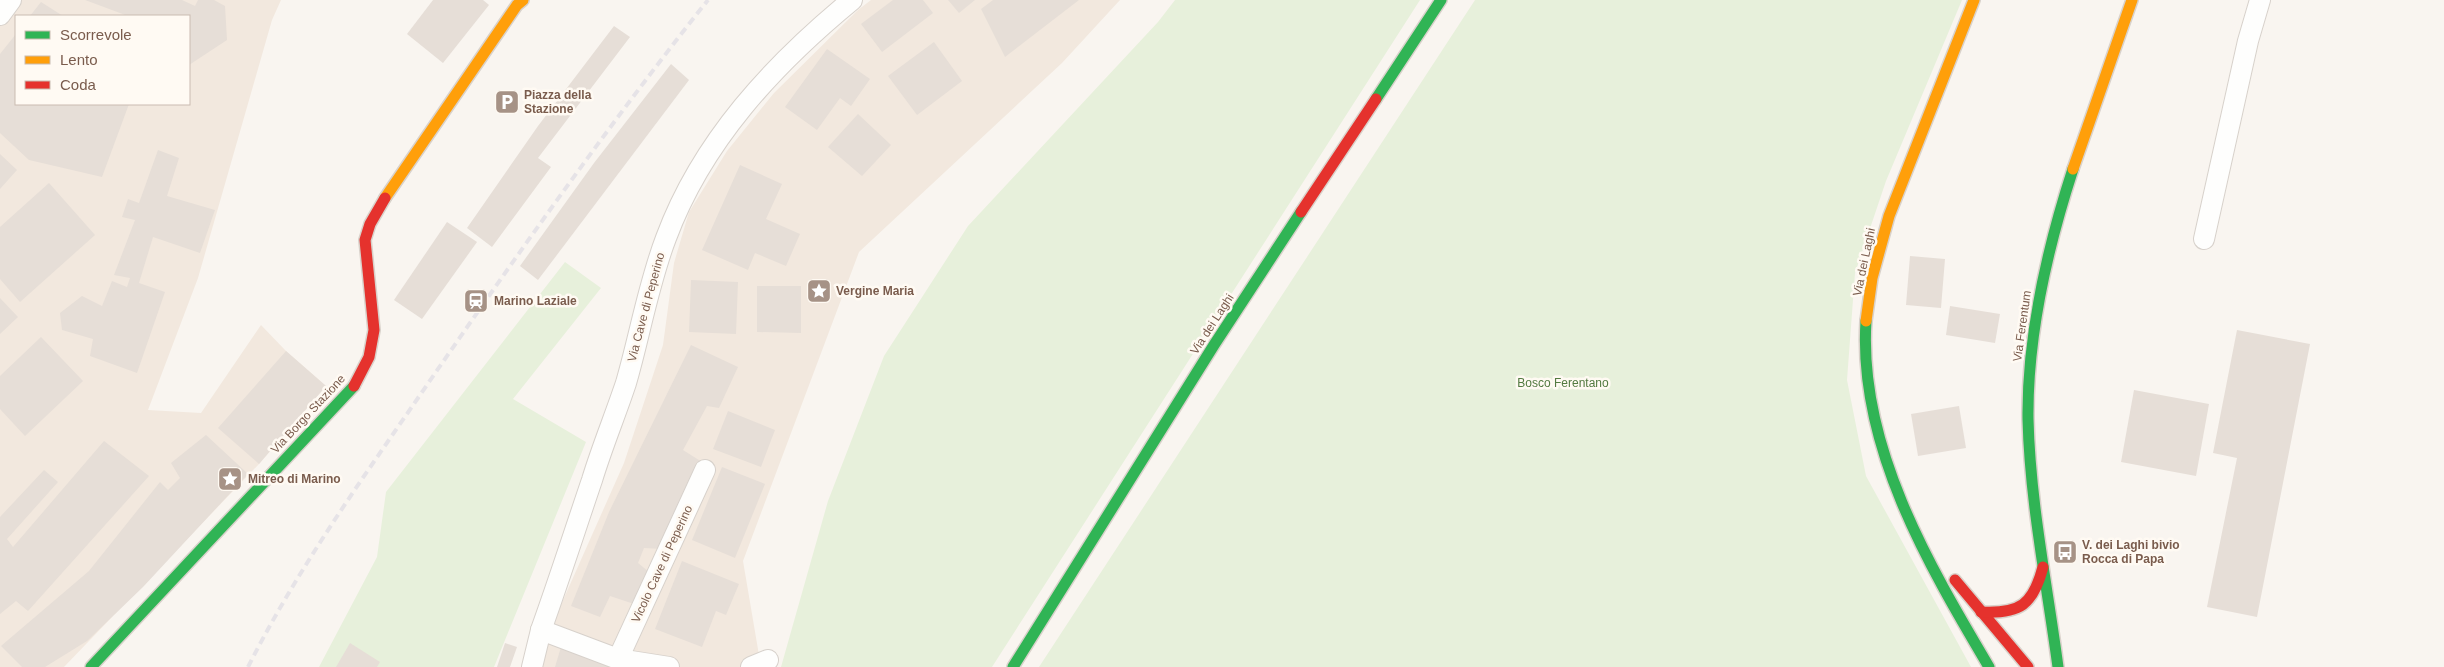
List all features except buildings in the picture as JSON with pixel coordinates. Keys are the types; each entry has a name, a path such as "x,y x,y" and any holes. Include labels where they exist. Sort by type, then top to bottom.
{"main road":[{"name":"Via dei Laghi","path":"1013,667 1214,345 1441,0"},
{"name":"Via dei Laghi","path":"1974,0 1891,208 1878,249 1869,302 1865,359 1873,415 1892,475 1919,536 1965,626 1989,667"},
{"name":"Via Ferentum","path":"2058,667 2032,476 2029,430 2029,382 2036,316 2044,274 2071,178 2132,0"},
{"name":"Via Borgo Stazione","path":"91,667 355,385 367,366 373,345 374,320 364,247 368,228 381,204 520,2"},
{"name":"Via dei Laghi","path":"1919,536 2028,667"},
{"path":"1981,612 2010,613 2028,603 2037,590 2043,563"},
{"path":"2053,623 2067,649"}],"street":[{"name":"Via Cave di Peperino","path":"532,667 541,630 625,386 646,302 665,239 684,194 719,136 750,98 810,36 852,0"},
{"path":"2204,239 2248,41 2260,0"},
{"name":"Vicolo Cave di Peperino","path":"618,659 705,470"},
{"path":"541,630 618,659 669,667"}],"shaded area":[{"path":"0,0 281,0 272,20 198,278 148,410 201,413 261,325 286,351 326,386 259,464 64,667 0,667"},
{"path":"871,0 1120,0 1062,63 859,252 743,561 761,667 540,667 548,634 624,463 663,345 674,263 689,212 727,151 774,93 858,10"}],"green space":[{"path":"1175,0 1420,0 992,667 781,667 828,501 884,356 968,226 1158,22"},
{"name":"Bosco Ferentano","path":"1475,0 1962,0 1886,181 1855,273 1847,380 1866,476 1971,667 1039,667"},
{"path":"565,262 601,288 513,399 586,442 494,667 319,667 377,557 386,492"}],"railway":[{"path":"248,667 311,557 381,452 566,188 708,0"}],"traffic: fast":[{"path":"1376,99 1441,0"},
{"path":"2058,667 2032,481 2028,419 2031,355 2040,292 2055,230 2073,169"},
{"path":"1013,667 1214,345 1301,212"},
{"path":"1866,321 1866,367 1873,413 1885,458 1921,545 1989,667"},
{"path":"91,667 354,386"}],"traffic: slow":[{"path":"385,198 517,5 523,0"},
{"path":"1866,321 1872,278 1889,216 1974,0"},
{"path":"2073,169 2132,0"}],"traffic: jam":[{"path":"1301,212 1376,99"},
{"path":"354,386 369,357 374,330 365,240 370,224 385,198"},
{"path":"1981,612 2006,611 2015,609 2023,604 2035,590 2043,567"},
{"path":"1955,580 2028,667"}],"place":[{"name":"Piazza della Stazione","path":"507,102"},
{"name":"Vergine Maria","path":"819,291"},
{"name":"Marino Laziale","path":"476,301"},
{"name":"Mitreo di Marino","path":"230,479"},
{"name":"V. dei Laghi bivio Rocca di Papa","path":"2065,552"}]}
